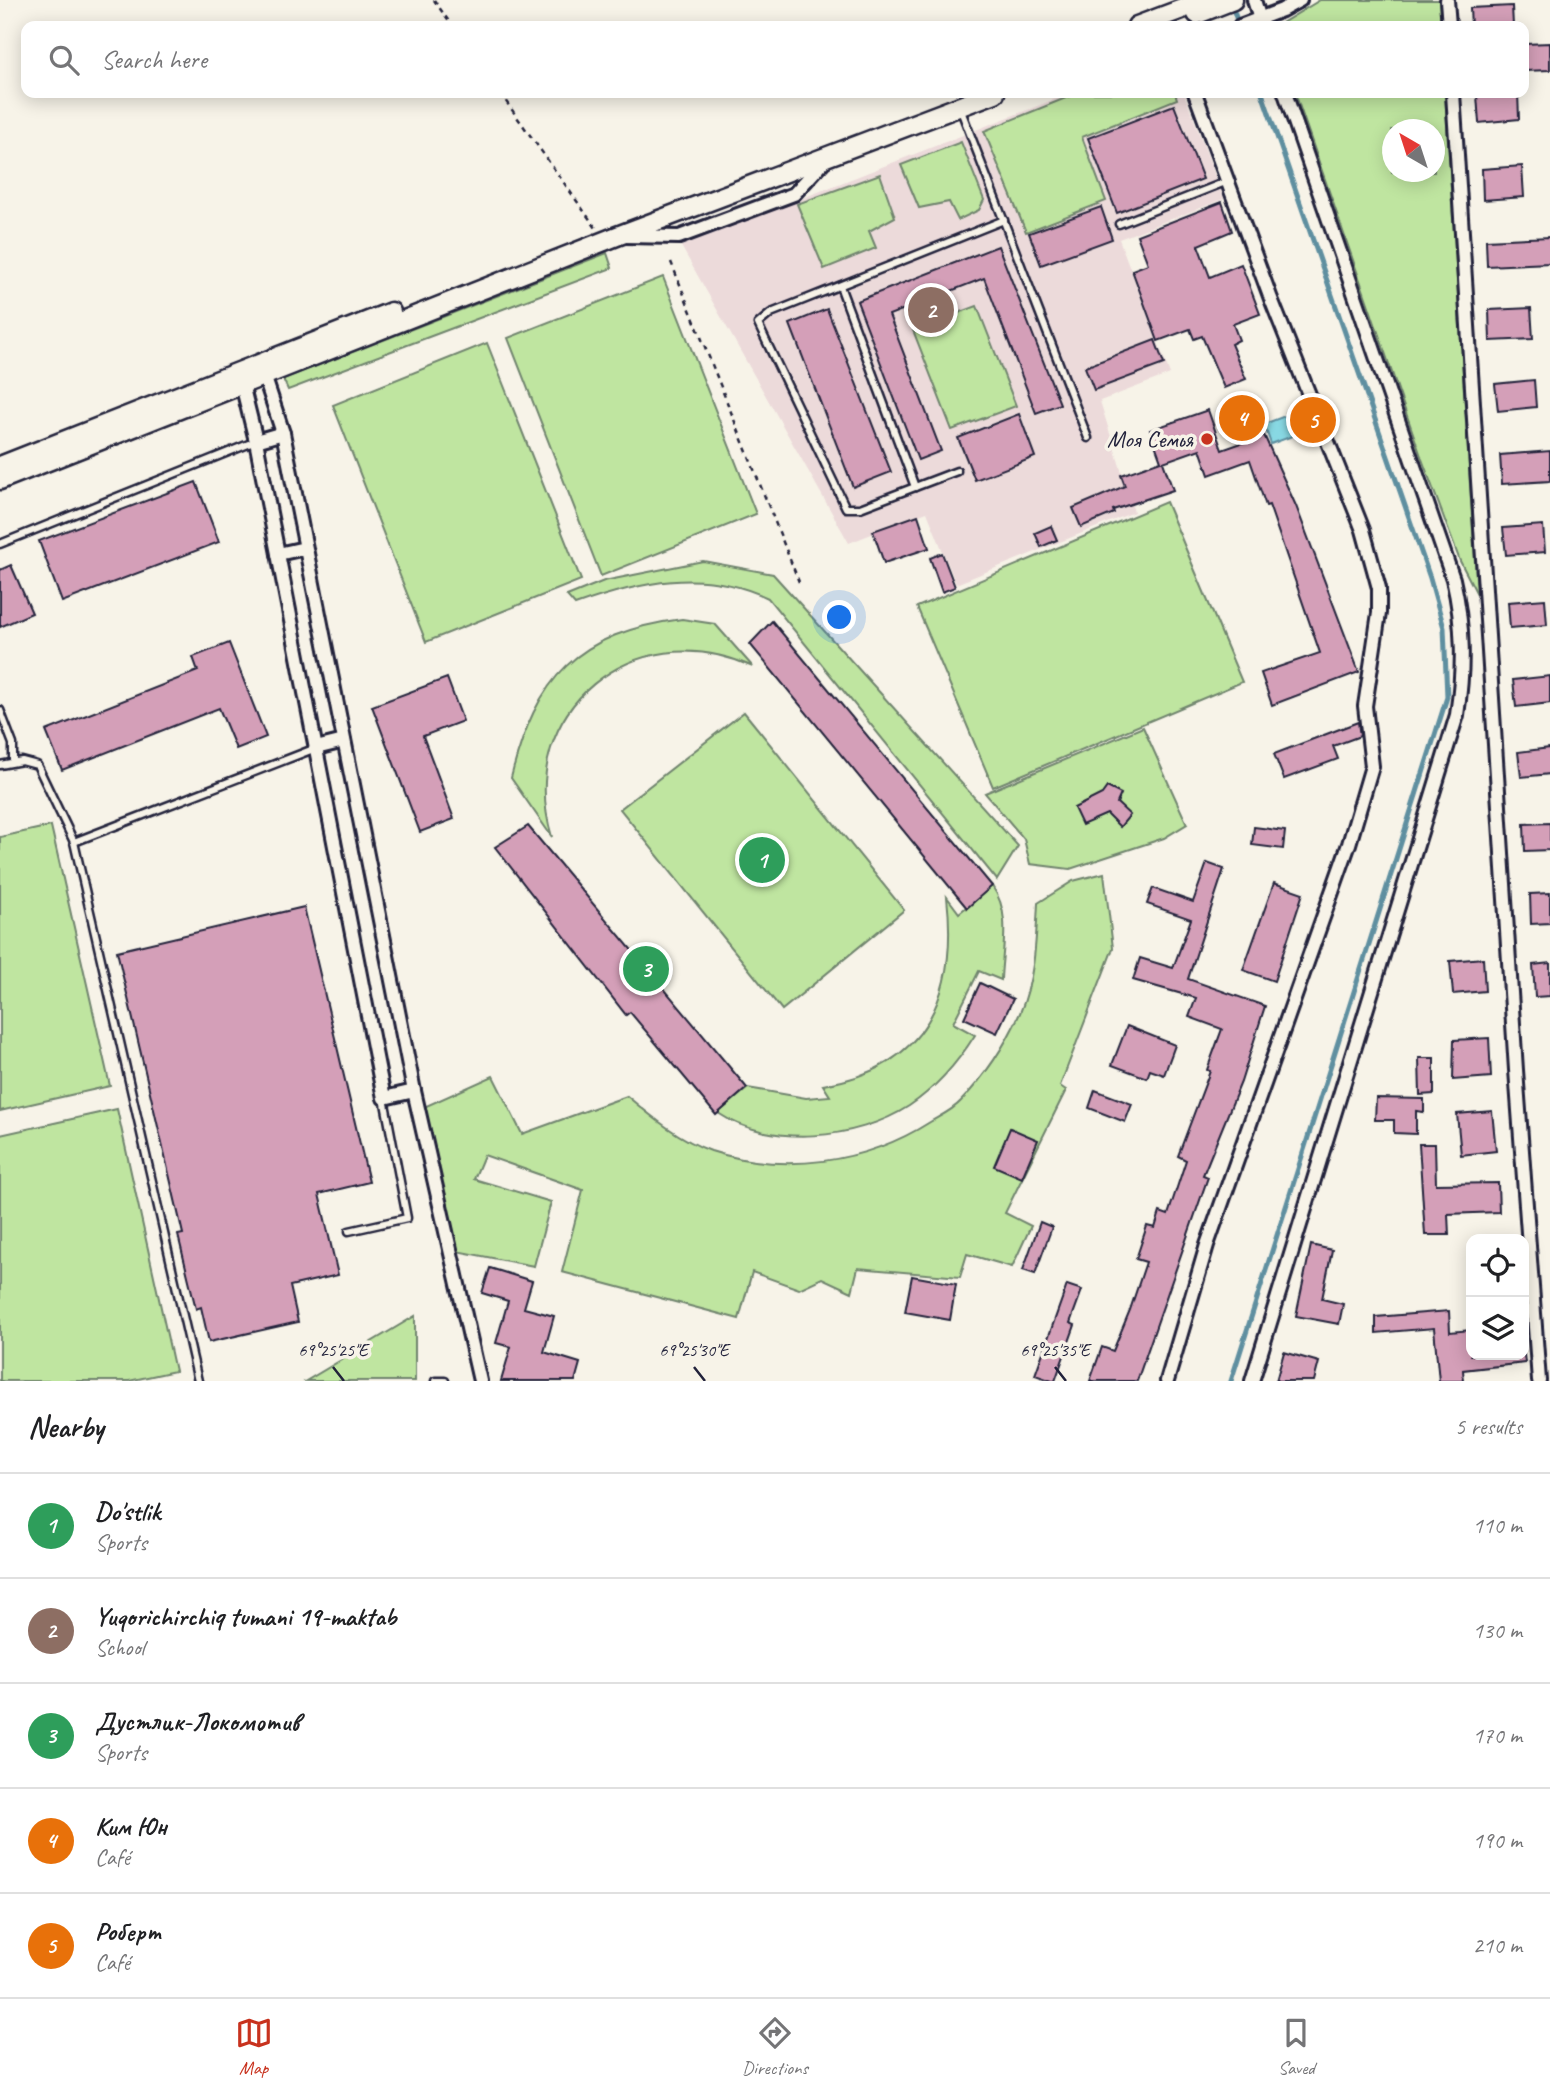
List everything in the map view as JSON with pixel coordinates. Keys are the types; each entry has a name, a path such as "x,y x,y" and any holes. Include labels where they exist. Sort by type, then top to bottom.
{"main road":[{"path":"1157,21 1233,0"},
{"path":"262,370 598,231 960,99"},
{"path":"0,466 829,156 960,99"},
{"path":"0,480 240,378"}],"street":[{"path":"1254,0 1261,21"},
{"path":"1263,21 1300,0"},
{"path":"1447,0 1449,21"},
{"path":"1167,1381 1207,1245 1349,844 1372,766 1366,705 1368,669 1376,635 1379,588 1363,530 1197,98"},
{"path":"1252,1381 1457,715 1464,655 1462,617 1453,579 1287,98"},
{"path":"1453,98 1516,1070 1539,1381"},
{"path":"262,370 283,433 414,1091 480,1381"},
{"path":"240,378 256,441 384,1098 414,1091"},
{"path":"256,441 283,433"},
{"path":"278,554 305,548"},
{"path":"316,748 344,741"}],"lane":[{"path":"960,99 1088,438"},
{"path":"1119,224 1228,181"},
{"path":"957,471 860,508 846,508 758,324 771,313 1004,220"},
{"path":"840,286 915,487"},
{"path":"0,544 256,441"},
{"path":"0,710 13,744 13,762"},
{"path":"74,842 316,748"},
{"path":"0,765 13,762 37,765 74,842 198,1381"},
{"path":"349,1231 407,1218 384,1098"},
{"path":"435,1381 444,1381"}],"path":[{"path":"433,0 448,21"},
{"path":"504,98 598,231"},
{"path":"671,262 799,582"}],"shaded area":[{"path":"1057,98 1186,98 1224,199 1119,239 1170,374 1100,401 1134,512 956,584 927,512 849,543 681,246"}],"green space":[{"path":"1320,0 1439,0 1441,21 1285,21"},
{"path":"1066,98 1177,99 1082,137 1106,201 1026,232 984,131"},
{"path":"1297,98 1445,98 1477,594 1460,561 1422,459"},
{"path":"961,142 984,200 979,210 958,220 949,202 919,208 901,165"},
{"path":"880,174 895,217 869,231 876,248 824,269 797,204"},
{"path":"607,253 612,268 288,390 283,379"},
{"path":"663,277 756,514 601,576 508,338"},
{"path":"977,306 1016,406 952,430 913,330"},
{"path":"487,343 581,580 426,642 333,405"},
{"path":"1166,502 1242,682 993,787 917,607"},
{"path":"703,561 773,574 1018,846 997,880 768,598 744,588 696,581 647,585 575,605 567,596 604,581"},
{"path":"682,619 715,624 753,667 709,653 666,653 627,663 594,684 568,713 551,750 545,791 552,837 511,778 521,743 548,687 566,666 588,649 614,636"},
{"path":"744,712 904,910 782,1010 620,809"},
{"path":"1143,727 1187,824 1164,838 1070,869 1030,864 1024,839 985,793"},
{"path":"51,826 110,1086 0,1111 0,837"},
{"path":"1104,873 1113,948 1060,1086 1066,1090 1005,1213 1031,1226 1012,1267 967,1254 960,1277 858,1268 852,1292 822,1278 799,1289 752,1272 739,1319 562,1272 583,1190 484,1155 474,1179 551,1202 534,1266 446,1249 415,1111 493,1076 522,1134 627,1096 688,1141 711,1151 739,1158 795,1163 824,1161 879,1147 905,1136 950,1110 978,1081 1008,1036 1025,1000 1034,959 1038,903 1073,881"},
{"path":"992,886 1002,908 1004,920 1001,980 979,971 953,1023 975,1035 954,1065 928,1091 909,1106 865,1126 814,1135 762,1131 739,1124 718,1113 748,1088 806,1098 830,1096 823,1085 859,1076 888,1062 911,1044 928,1021 940,995 947,965 947,897 959,913"},
{"path":"117,1109 175,1371 129,1381 0,1381 0,1135"},
{"path":"415,1316 415,1381 306,1381"}],"water":[{"path":"1298,411 1306,431 1271,444 1264,424"}],"building":[{"path":"1512,6 1513,21 1471,21 1470,8"},
{"path":"1550,43 1550,70 1529,71 1529,44"},
{"path":"1477,98 1518,98 1519,119 1479,123"},
{"path":"1174,105 1203,179 1117,213 1088,138"},
{"path":"1522,166 1524,197 1483,200 1482,169"},
{"path":"1222,202 1232,231 1198,245 1210,277 1241,264 1260,314 1233,324 1239,340 1231,344 1246,379 1224,388 1202,336 1194,339 1190,329 1158,341 1132,270 1148,264 1137,235"},
{"path":"1101,207 1112,239 1041,265 1029,233"},
{"path":"1550,237 1550,263 1487,266 1486,240"},
{"path":"998,246 1060,404 1036,413 984,278 889,315 941,451 918,460 857,301"},
{"path":"1531,308 1533,339 1490,341 1489,310"},
{"path":"827,309 891,472 853,487 790,324"},
{"path":"1155,340 1164,364 1094,390 1085,367"},
{"path":"1534,380 1536,407 1498,411 1495,384"},
{"path":"1208,410 1222,450 1264,435 1296,506 1359,672 1272,705 1261,673 1320,653 1269,505 1266,506 1250,460 1209,475 1200,449 1163,462 1173,490 1113,510 1114,513 1081,527 1073,508 1125,486 1121,475 1161,461 1150,430"},
{"path":"1019,414 1035,457 975,480 958,438"},
{"path":"1550,451 1550,481 1502,484 1500,455"},
{"path":"196,482 219,542 62,602 39,541"},
{"path":"918,515 929,548 884,563 873,531"},
{"path":"1543,525 1545,552 1506,555 1503,528"},
{"path":"1051,526 1057,540 1041,547 1035,533"},
{"path":"942,553 955,587 942,592 930,558"},
{"path":"11,565 32,613 0,627 0,570"},
{"path":"1545,599 1547,625 1510,628 1508,602"},
{"path":"772,621 992,886 967,908 750,644"},
{"path":"229,643 266,737 236,749 219,708 62,770 46,731 198,671 193,657"},
{"path":"1550,676 1550,703 1516,707 1513,680"},
{"path":"447,678 463,721 423,736 454,819 420,832 372,706"},
{"path":"1358,722 1360,736 1333,746 1338,759 1284,779 1274,754"},
{"path":"1550,748 1550,774 1521,777 1518,752"},
{"path":"1107,787 1121,794 1117,803 1130,815 1120,827 1107,814 1082,825 1074,808 1102,794"},
{"path":"1550,823 1550,850 1525,851 1524,824"},
{"path":"528,826 747,1088 716,1115 630,1012 626,1015 495,847"},
{"path":"1254,827 1285,831 1283,849 1252,845"},
{"path":"1207,863 1224,869 1188,979 1265,1006 1241,1082 1203,1175 1208,1177 1137,1381 1090,1381 1102,1347 1113,1351 1130,1310 1146,1262 1136,1259 1147,1226 1155,1228 1160,1212 1168,1215 1186,1160 1178,1156 1210,1071 1207,1070 1222,1029 1189,1017 1196,998 1133,980 1140,958 1173,968 1191,919 1147,904 1153,888 1193,902"},
{"path":"1274,883 1303,893 1274,981 1243,970"},
{"path":"1550,893 1550,923 1531,924 1530,894"},
{"path":"304,907 369,1182 319,1194 338,1275 290,1286 298,1322 209,1342 201,1307 196,1309 178,1235 183,1234 117,951"},
{"path":"1483,958 1485,991 1453,994 1450,961"},
{"path":"1550,963 1550,996 1535,997 1533,965"},
{"path":"980,983 1013,999 997,1033 964,1018"},
{"path":"1127,1026 1175,1045 1164,1075 1150,1070 1147,1078 1112,1065"},
{"path":"1489,1038 1491,1077 1453,1080 1454,1040"},
{"path":"1419,1058 1434,1058 1434,1094 1420,1095"},
{"path":"1095,1090 1132,1104 1125,1122 1089,1108"},
{"path":"1376,1098 1424,1099 1424,1112 1416,1111 1416,1134 1394,1133 1394,1120 1375,1120"},
{"path":"1492,1111 1496,1151 1461,1155 1457,1114"},
{"path":"1010,1128 1038,1140 1022,1178 994,1166"},
{"path":"1419,1144 1435,1144 1436,1184 1498,1183 1499,1212 1448,1214 1449,1235 1425,1235"},
{"path":"1040,1222 1052,1227 1035,1274 1023,1270"},
{"path":"1311,1245 1332,1250 1322,1299 1343,1304 1339,1324 1296,1316"},
{"path":"490,1268 532,1281 524,1308 554,1316 544,1352 580,1363 575,1381 501,1381 511,1347 496,1343 508,1301 482,1293"},
{"path":"912,1276 956,1284 950,1320 905,1312"},
{"path":"1067,1285 1082,1290 1070,1323 1075,1325 1055,1381 1052,1381 1035,1375"},
{"path":"1449,1311 1450,1332 1466,1330 1466,1360 1525,1360 1525,1363 1463,1370 1464,1381 1439,1381 1434,1328 1376,1333 1376,1317"},
{"path":"1284,1352 1319,1362 1314,1381 1276,1381"}],"waterway":[{"path":"1231,3 1237,21"},
{"path":"1231,1381 1447,697 1444,628 1430,578 1264,98"}],"place":[{"name":"Yuqorichirchiq tumani 19-maktab","path":"931,310"},
{"name":"Ким Юн","path":"1242,418"},
{"name":"Роберт","path":"1313,420"},
{"name":"Моя Семья","path":"1207,439"},
{"name":"Do'stlik","path":"762,860"},
{"name":"Дустлик-Локомотив","path":"646,969"}]}
